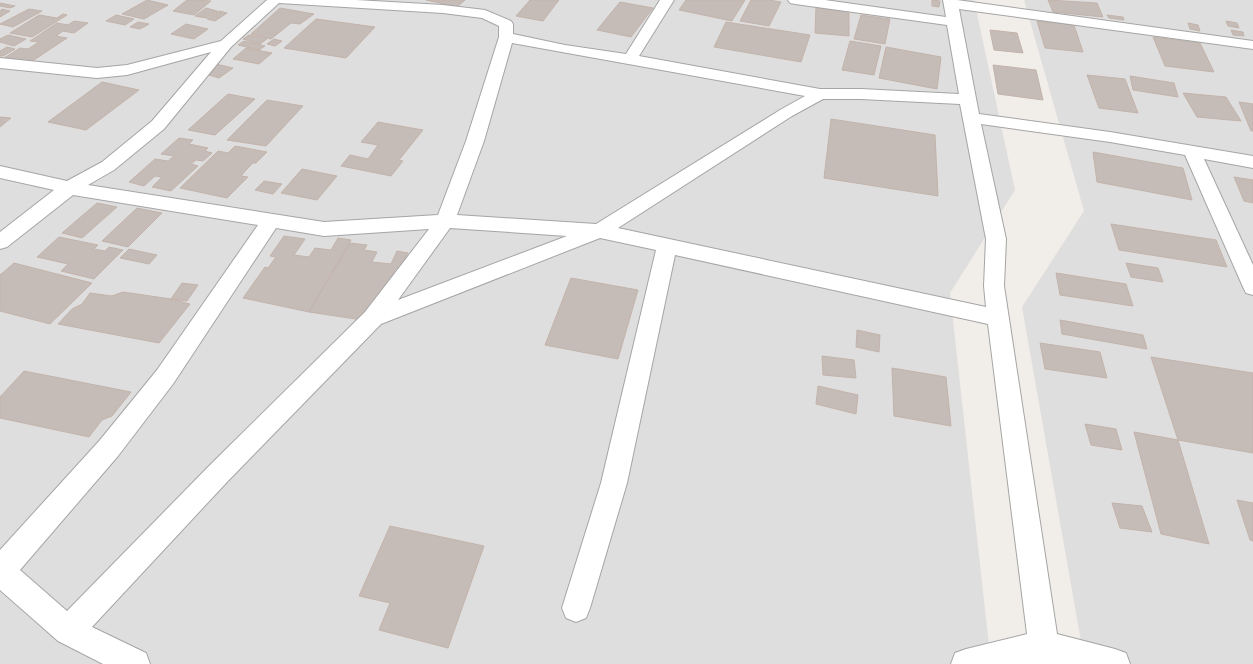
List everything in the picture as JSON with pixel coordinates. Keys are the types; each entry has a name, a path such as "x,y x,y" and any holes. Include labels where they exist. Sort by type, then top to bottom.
{"street":[{"path":"0,242 69,188 108,166 158,125 226,44 275,0"},
{"path":"68,631 218,474 373,318 445,221 475,140 506,37 506,24 486,14 442,9 283,0"},
{"path":"630,59 667,0"},
{"path":"795,0 954,22"},
{"path":"1045,654 994,286 996,239 969,109 950,2 1253,45"},
{"path":"506,37 565,49 630,59 820,94 861,94 969,109 1192,152 1253,162"},
{"path":"0,63 97,73 127,70 226,44"},
{"path":"373,318 599,230 779,117 820,94"},
{"path":"1192,152 1253,286"},
{"path":"0,172 69,188 324,229 445,221 599,230 999,318"},
{"path":"135,664 68,631 0,571 109,448 165,377 271,220"},
{"path":"576,608 614,483 667,245"},
{"path":"966,664 1045,654 1115,664"}],"shaded area":[{"path":"0,0 974,0 1015,190 950,293 991,664 0,664"},
{"path":"1024,0 1253,0 1253,664 1085,664 1022,307 1084,211"}],"building":[{"path":"147,0 168,5 144,19 122,14"},
{"path":"187,0 211,1 194,15 173,11"},
{"path":"426,0 465,0 457,7"},
{"path":"530,0 559,0 543,21 516,16"},
{"path":"686,0 745,0 732,21 679,10"},
{"path":"751,0 781,2 769,26 740,21"},
{"path":"932,0 940,1 939,7 932,6"},
{"path":"1048,0 1097,3 1103,17 1053,12"},
{"path":"620,2 653,8 631,37 597,30"},
{"path":"0,3 15,6 10,8 0,6"},
{"path":"816,7 849,10 849,36 815,33"},
{"path":"206,8 217,11 206,18 195,16"},
{"path":"280,8 314,14 300,24 291,23 271,39 251,34"},
{"path":"2,9 10,11 0,17 0,11"},
{"path":"29,9 42,11 13,27 0,24"},
{"path":"219,11 227,13 215,21 207,19"},
{"path":"63,14 67,15 32,37 10,33 39,15 57,18"},
{"path":"116,15 134,19 125,25 106,21"},
{"path":"861,15 890,19 885,44 854,39"},
{"path":"1107,15 1123,17 1124,20 1109,18"},
{"path":"316,19 375,27 346,58 284,48"},
{"path":"74,21 88,23 74,33 63,31 56,36 67,38 31,62 4,58 20,48 28,49 39,42 30,41 57,23 68,25"},
{"path":"1037,21 1074,25 1083,52 1045,48"},
{"path":"1226,21 1237,23 1239,28 1228,26"},
{"path":"138,22 149,24 140,29 130,27"},
{"path":"726,22 810,35 801,62 714,47"},
{"path":"1188,23 1198,25 1200,31 1190,29"},
{"path":"186,24 208,29 194,39 171,34"},
{"path":"990,30 1017,33 1023,53 994,50"},
{"path":"1231,30 1243,32 1244,36 1233,35"},
{"path":"8,35 26,39 14,46 0,42 0,39"},
{"path":"249,35 267,39 260,44 243,39"},
{"path":"1153,37 1200,43 1214,72 1165,66"},
{"path":"274,39 282,41 275,46 267,44"},
{"path":"244,41 265,46 259,50 238,45"},
{"path":"850,41 881,46 874,75 842,70"},
{"path":"7,47 15,49 3,56 0,56 0,51"},
{"path":"886,47 941,57 937,89 879,78"},
{"path":"246,48 272,53 259,64 233,59"},
{"path":"216,64 233,68 219,78 202,73"},
{"path":"993,65 1036,70 1043,100 998,94"},
{"path":"1087,75 1125,79 1138,113 1099,108"},
{"path":"1130,76 1174,83 1178,97 1133,90"},
{"path":"102,82 139,90 86,130 48,122"},
{"path":"1183,93 1226,97 1241,121 1197,117"},
{"path":"228,94 255,99 215,135 188,130"},
{"path":"267,100 303,106 266,146 227,140"},
{"path":"1239,102 1253,104 1253,131 1251,131"},
{"path":"0,117 11,118 0,127"},
{"path":"831,119 935,135 938,196 824,178"},
{"path":"378,122 423,130 399,160 403,161 391,176 341,166 350,155 368,159 378,145 361,142"},
{"path":"179,138 193,140 189,144 208,148 205,151 212,153 203,161 196,160 191,164 198,166 171,191 152,187 162,177 155,176 144,186 129,182 155,159 168,161 174,156 161,154"},
{"path":"235,146 267,152 256,163 253,163 247,169 241,176 248,177 227,198 180,188 218,151 228,153"},
{"path":"1093,152 1183,168 1192,200 1097,182"},
{"path":"302,169 337,176 317,200 281,193"},
{"path":"1234,177 1253,180 1253,203 1244,201"},
{"path":"264,181 282,184 273,194 255,190"},
{"path":"97,203 117,207 82,238 62,233"},
{"path":"137,208 162,213 128,247 102,241"},
{"path":"1111,224 1216,240 1227,267 1119,250"},
{"path":"284,236 305,239 294,255 309,257 315,248 331,250 338,238 351,240 309,312 243,298 265,267 268,268 276,257 270,256"},
{"path":"59,237 98,245 94,249 105,251 109,247 123,250 94,279 61,271 68,264 37,257"},
{"path":"350,243 367,245 364,250 377,252 372,262 391,264 397,251 408,253 399,268 396,268 369,321 309,312"},
{"path":"129,249 157,255 149,264 120,258"},
{"path":"14,263 92,283 50,324 0,311 0,275"},
{"path":"1126,263 1158,268 1163,282 1131,277"},
{"path":"1056,273 1126,284 1133,306 1060,295"},
{"path":"571,278 638,290 618,359 545,345"},
{"path":"182,283 198,285 187,301 171,299"},
{"path":"123,292 171,299 190,304 159,343 58,324 72,309 82,304 90,293 112,296"},
{"path":"1060,320 1143,335 1147,349 1062,334"},
{"path":"857,330 880,335 879,352 856,347"},
{"path":"1040,343 1100,352 1107,378 1045,369"},
{"path":"822,356 854,360 856,378 823,375"},
{"path":"1151,357 1253,373 1253,453 1178,440"},
{"path":"892,368 946,377 951,426 894,416"},
{"path":"24,371 131,392 112,416 102,420 89,437 0,418 0,397"},
{"path":"818,386 858,395 856,414 816,404"},
{"path":"1085,424 1116,429 1122,450 1091,445"},
{"path":"1134,432 1178,440 1209,544 1161,534"},
{"path":"1237,500 1253,503 1253,541 1250,540"},
{"path":"1112,503 1142,506 1152,532 1120,528"},
{"path":"390,526 484,546 448,648 379,630 390,603 359,596"}]}
